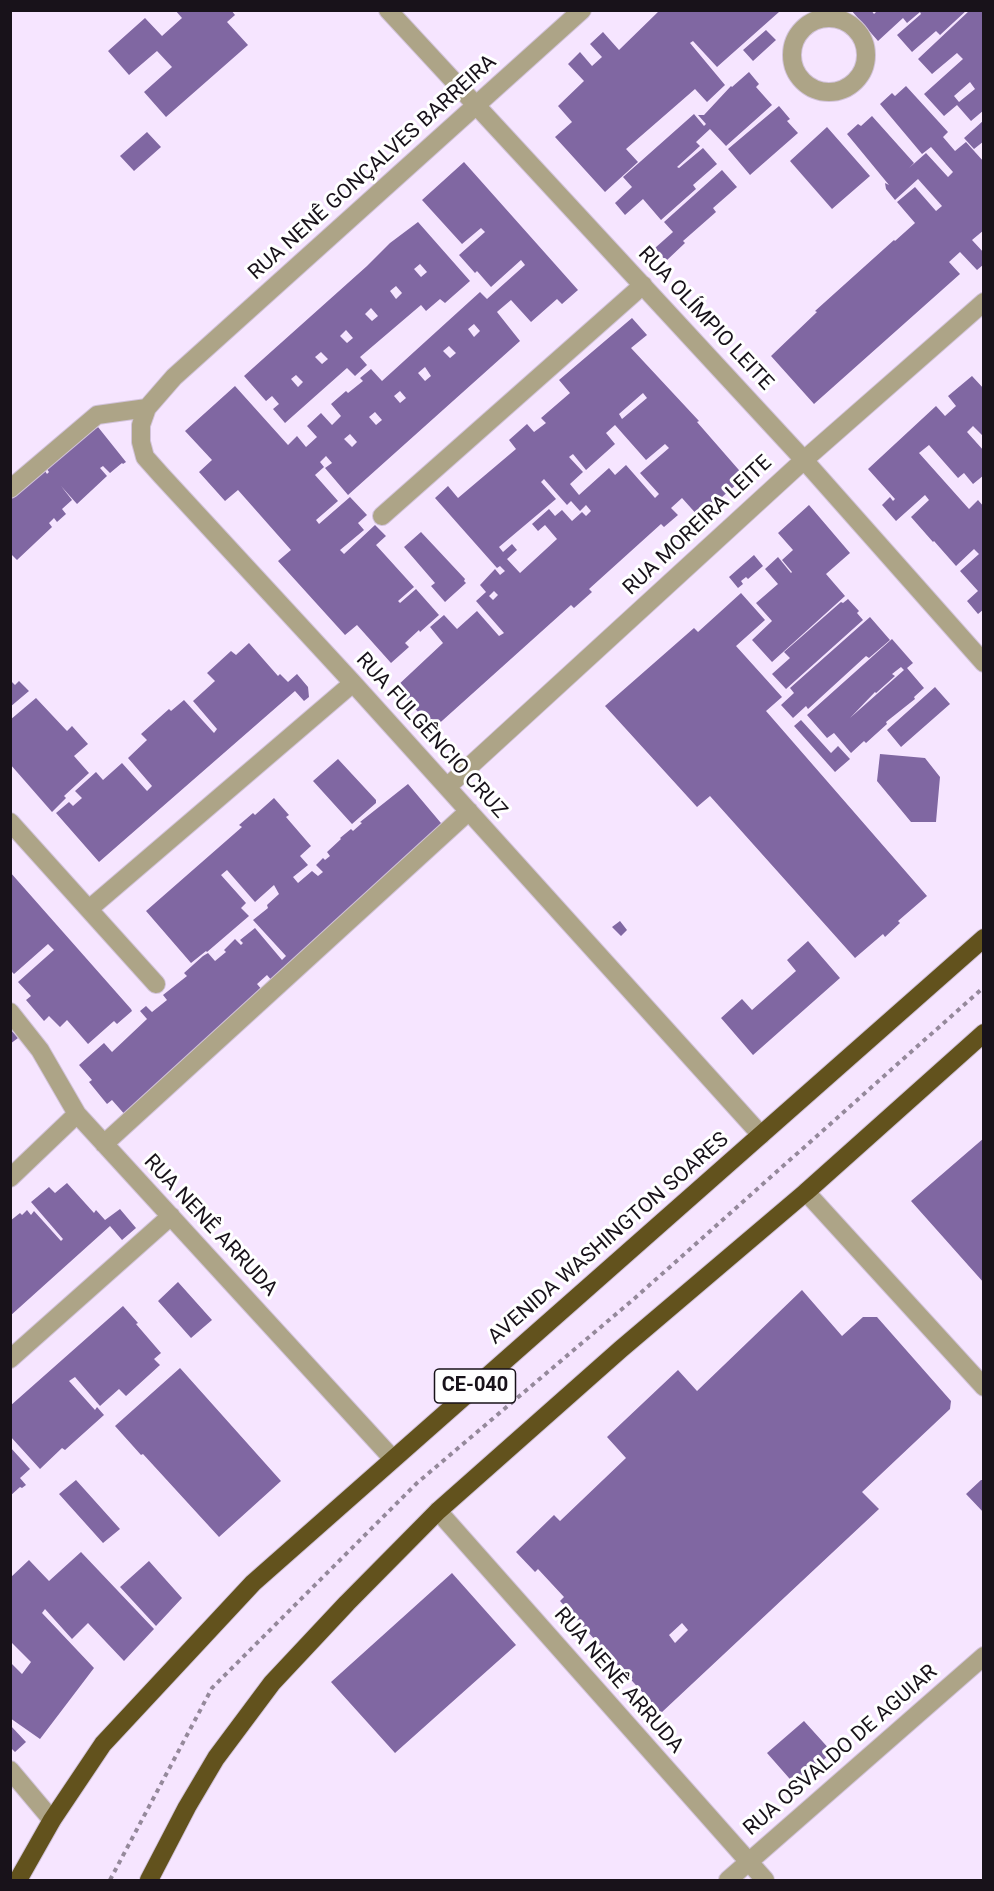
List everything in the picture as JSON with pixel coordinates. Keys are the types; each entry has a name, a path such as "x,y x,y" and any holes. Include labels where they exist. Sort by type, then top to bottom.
{"highway":[{"name":"AVENIDA WASHINGTON SOARES","path":"18,1881 52,1820 103,1744 253,1583 984,938"},
{"name":"CE-040","path":"149,1881 187,1807 216,1758 272,1683 438,1511 621,1349 806,1192 984,1034"}],"street":[{"name":"RUA OLÍMPIO LEITE","path":"388,10 804,460 984,663"},
{"name":"RUA NENÊ GONÇALVES BARREIRA","path":"194,359 582,10"},
{"path":"836,15 858,30 865,42 867,54 865,68 859,78 848,87 836,92 823,92 811,88 794,68 792,55 794,43 798,33 807,24 817,19 836,15"},
{"path":"381,516 643,285"},
{"name":"RUA MOREIRA LEITE","path":"447,787 804,460 984,302"},
{"name":"RUA FULGÊNCIO CRUZ","path":"194,359 174,377 147,408 141,425 141,442 146,457 353,682 761,1135"},
{"path":"10,489 97,415 147,408"},
{"path":"89,909 353,682"},
{"path":"104,1144 469,811"},
{"path":"10,822 156,984"},
{"name":"RUA NENÊ ARRUDA","path":"10,1012 40,1050 77,1114 392,1458"},
{"path":"10,1178 77,1114"},
{"path":"806,1192 984,1387"},
{"path":"10,1359 171,1216"},
{"name":"RUA NENÊ ARRUDA","path":"438,1511 765,1881"},
{"name":"RUA OSVALDO DE AGUIAR","path":"728,1881 984,1656"},
{"path":"10,1770 52,1820"}],"building":[{"path":"175,10 231,10 235,15 227,22 248,45 166,117 144,92 172,67 157,51 129,75 108,51 145,18 162,36 182,18"},
{"path":"660,10 779,12 717,67 693,41 690,43 725,85 707,102 695,89 626,149 638,162 605,192 555,137 572,122 558,106 584,81 568,64 580,52 592,66 602,57 590,44 603,32 619,50"},
{"path":"851,10 871,10 874,14 878,10 967,10 940,35 936,31 912,52 897,35 921,14 920,12 907,23 903,18 878,41"},
{"path":"970,10 981,10 984,14 984,110 971,121 957,105 944,116 924,94 963,59 957,53 932,74 918,59","holes":["970,82 975,89 959,102 954,96"]},
{"path":"766,30 776,40 753,61 743,50"},
{"path":"749,72 759,84 756,87 772,105 726,146 710,129 696,142 700,146 677,167 679,168 703,148 717,164 693,185 696,189 661,220 643,199 625,215 615,203 632,187 623,177 694,114 704,126 706,124 698,115 704,115 731,86"},
{"path":"906,86 948,132 943,137 955,151 966,142 984,162 984,230 972,240 984,253 984,264 977,270 960,252 949,262 960,274 814,404 771,356 817,312 815,311 915,223 897,202 915,187 936,211 942,206 918,179 895,200 886,189 885,183 889,185 847,134 872,116 914,163 909,168 926,153 948,177 953,172 931,147 922,154 880,104 892,93 895,96"},
{"path":"779,106 790,119 787,121 798,133 750,175 728,149"},
{"path":"984,120 984,141 974,149 964,138"},
{"path":"827,127 870,176 832,209 790,161"},
{"path":"147,132 161,147 134,171 120,156"},
{"path":"464,162 578,290 562,304 557,299 531,322 511,300 498,311 520,341 348,495 325,468 332,463 326,456 320,462 324,467 315,475 338,501 316,520 319,524 350,497 367,515 358,523 364,530 340,550 344,554 375,525 386,536 376,545 414,587 398,601 400,603 416,589 439,615 405,643 409,647 391,663 357,625 345,635 278,561 291,550 238,490 225,501 199,472 212,460 185,431 235,386 288,445 297,436 306,447 317,437 307,426 321,413 332,425 341,416 331,404 346,391 348,393 363,381 360,378 371,369 382,381 480,292 487,299 525,265 521,260 491,287 459,255 485,232 481,228 462,244 422,200","holes":["474,324 480,331 474,337 468,329","449,346 456,353 450,358 443,351","425,367 431,376 425,381 418,373","400,391 406,398 400,403 394,396","375,412 382,420 376,425 369,417","350,434 357,442 352,447 344,439"]},
{"path":"722,170 737,187 713,208 716,212 683,241 685,243 666,261 655,248 673,232 664,222"},
{"path":"418,222 470,281 445,303 440,299 426,311 421,305 360,357 367,365 355,376 347,368 285,423 273,409 279,404 272,396 266,401 244,376 390,243","holes":["420,264 427,272 421,277 414,269","396,286 402,293 396,299 390,291","371,308 378,316 372,321 365,314","346,330 353,338 347,343 340,336","321,352 328,359 322,364 315,357","296,375 303,382 298,387 291,379"]},
{"path":"632,318 647,335 631,348 699,421 697,422 745,477 699,517 682,498 671,508 678,515 664,527 661,524 589,589 592,592 574,608 571,605 433,729 396,687 443,643 430,627 444,615 457,629 477,611 499,636 504,633 476,601 486,592 480,585 495,569 500,575 505,571 500,566 497,568 435,498 448,486 458,498 516,449 509,440 527,424 534,432 546,423 541,418 570,393 559,380","holes":["643,393 647,398 622,419 619,414","615,425 646,460 665,444 669,448 640,473 659,494 655,498 626,465 615,475 609,468 579,495 570,484 583,472 569,457 573,454 586,470 615,444 606,433","544,479 567,505 571,501 580,511 586,505 591,511 586,516 582,512 572,521 562,510 555,516 549,509 532,524 538,531 545,525 557,539 520,573 507,559 517,550 512,544 503,552 499,547 556,499 541,482","494,591 498,595 493,600 489,596"]},
{"path":"972,376 984,389 984,437 973,426 967,432 984,451 984,475 973,484 964,473 958,478 929,445 919,453 969,509 978,500 984,507 984,609 978,614 967,601 978,591 960,571 979,554 974,549 956,566 933,542 911,517 929,500 925,495 896,521 882,505 890,497 893,501 895,499 868,469 936,406 945,416 956,406 948,396"},
{"path":"98,427 126,462 110,473 103,466 100,468 107,476 77,504 61,486 72,500 62,509 66,514 57,522 54,518 49,523 52,527 17,560 10,553 10,499 45,471 47,474 49,472 44,465"},
{"path":"809,505 850,553 826,574 845,596 772,662 752,640 772,621 756,603 778,584 765,569 778,557 792,572 782,560 793,550 778,533"},
{"path":"421,532 465,579 466,583 445,602 431,586 435,583 404,547"},
{"path":"754,555 763,566 748,579 746,577 741,581 743,584 738,588 729,577"},
{"path":"741,593 765,620 736,646 782,697 766,711 927,896 898,921 900,923 885,937 883,934 855,958 710,796 697,807 605,706 694,628 698,632"},
{"path":"848,599 859,611 857,613 863,620 786,689 772,674 790,658 784,652 841,602"},
{"path":"870,617 890,640 869,658 866,656 808,709 806,706 793,718 781,705 794,693 790,688"},
{"path":"892,639 913,663 907,668 924,688 866,743 864,741 851,753 834,733 827,738 807,715","holes":["901,667 904,670 850,718 875,692 895,676 892,674"]},
{"path":"249,643 278,676 280,674 288,682 297,674 308,687 309,697 304,701 295,691 99,862 56,813 69,802 73,806 82,798 75,791 96,772 103,780 122,763 147,791 152,786 128,758 147,740 141,734 169,709 171,711 184,700 214,733 217,729 193,701 215,681 207,673 231,651 236,655"},
{"path":"10,680 15,685 19,681 29,691 10,707"},
{"path":"935,687 950,704 901,747 887,730"},
{"path":"36,698 67,731 72,726 88,744 74,756 89,773 64,796 66,798 52,812 10,764 10,720"},
{"path":"801,720 831,753 838,746 850,759 835,772 794,726"},
{"path":"880,754 925,758 940,777 936,822 911,822 877,781"},
{"path":"338,759 376,800 376,803 352,824 313,781"},
{"path":"408,784 446,829 273,982 267,975 257,984 264,992 127,1117 112,1100 107,1104 89,1082 92,1080 79,1065 104,1043 112,1052 147,1019 140,1011 146,1006 152,1012 167,1000 163,995 187,976 184,973 203,956 208,953 215,961 226,952 224,950 235,939 241,945 243,943 240,940 255,928 282,960 286,956 253,920 268,908 267,905 279,894 274,885 255,902 227,870 221,875 246,903 241,908 249,916 191,963 146,911 242,827 239,825 253,813 255,815 274,798 289,815 286,817 311,846 300,856 308,865 293,877 298,883 312,871 318,876 323,872 316,865 323,858 325,860 330,856 327,852 340,838 351,829 353,831 362,823 360,822"},
{"path":"10,872 132,1011 117,1024 114,1021 88,1044 67,1020 60,1027 49,1016 44,1021 26,1000 31,996 18,982 54,950 48,944 14,974 10,970"},
{"path":"620,921 627,930 621,936 612,927"},
{"path":"808,941 840,978 753,1055 721,1018 742,999 752,1010 796,971 787,960"},
{"path":"10,1029 18,1038 10,1044"},
{"path":"984,1138 984,1283 911,1201"},
{"path":"67,1183 94,1213 96,1210 105,1220 120,1209 136,1228 122,1240 110,1226 10,1316 10,1221 27,1210 31,1215 34,1211 61,1241 63,1239 31,1202 49,1187 55,1193"},
{"path":"178,1282 212,1320 191,1338 158,1301"},
{"path":"802,1290 842,1336 863,1317 877,1317 951,1401 950,1409 862,1492 879,1509 661,1713 560,1601 564,1597 538,1569 535,1572 516,1552 554,1515 560,1521 626,1458 607,1437 678,1370 697,1391","holes":["682,1623 688,1630 675,1643 669,1635"]},
{"path":"123,1306 161,1353 154,1359 160,1365 126,1396 119,1389 100,1406 75,1377 69,1381 95,1410 97,1407 104,1415 65,1450 62,1448 40,1469 10,1436 10,1406"},
{"path":"180,1368 281,1481 219,1537 115,1426"},
{"path":"10,1447 30,1469 20,1478 26,1485 10,1496"},
{"path":"76,1480 120,1529 103,1543 59,1494"},
{"path":"981,1480 984,1480 984,1513 966,1494"},
{"path":"81,1552 154,1629 124,1661 88,1623 72,1639 45,1609 42,1613 94,1668 40,1739 10,1718 10,1662 22,1674 31,1662 10,1641 10,1578 29,1560 49,1581"},
{"path":"149,1561 182,1598 156,1626 120,1587"},
{"path":"452,1573 516,1645 395,1753 331,1682"},
{"path":"804,1721 832,1752 796,1786 767,1753"},
{"path":"10,1725 26,1742 15,1752 10,1747"}]}
